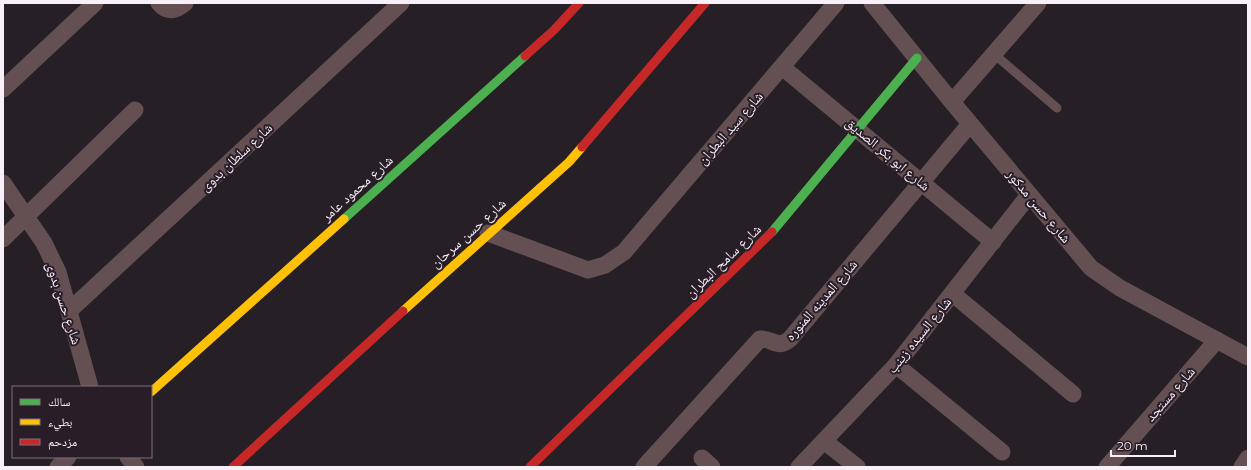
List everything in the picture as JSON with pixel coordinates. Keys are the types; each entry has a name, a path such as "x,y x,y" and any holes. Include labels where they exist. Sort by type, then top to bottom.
{"street":[{"path":"3,89 95,3"},
{"path":"159,3 167,10 175,10 185,3"},
{"name":"شارع سلطان بدوى","path":"70,310 401,3"},
{"name":"شارع محمود عامر","path":"152,391 554,30 579,3"},
{"name":"شارع حسن سرحان","path":"233,467 488,233 569,162 705,3"},
{"name":"شارع سيد البطران","path":"488,233 588,270 605,265 624,252 836,3"},
{"name":"شارع حسن مدكور","path":"872,3 970,124 1091,268 1105,279 1248,358"},
{"path":"952,102 1038,3"},
{"name":"شارع سامح البطران","path":"530,467 760,245 791,211 917,58"},
{"name":"شارع ابو بكر الصديق","path":"782,67 993,242"},
{"path":"3,239 135,110"},
{"name":"شارع المدينه المنوره","path":"644,467 760,339 782,344 790,339 970,124"},
{"name":"شارع حسن بدوى","path":"3,182 44,243 58,272 70,310 90,386"},
{"name":"شارع السيده زينب","path":"800,467 896,364 953,294 1029,195"},
{"path":"953,294 1073,394"},
{"name":"شارع مستجد","path":"1107,467 1217,340"},
{"path":"896,364 1002,452"},
{"path":"824,441 857,467"},
{"path":"58,467 67,458"},
{"path":"129,458 136,467"},
{"path":"1242,467 1248,458"}],"lane":[{"path":"994,54 1057,108"}],"traffic: fast":[{"path":"344,219 525,56"},
{"path":"772,232 917,58"}],"traffic: slow":[{"path":"403,311 569,162 582,147"},
{"path":"152,391 344,219"}],"traffic: jam":[{"path":"525,56 554,30 579,3"},
{"path":"582,147 705,3"},
{"path":"530,467 772,232"},
{"path":"233,467 403,311"}]}
